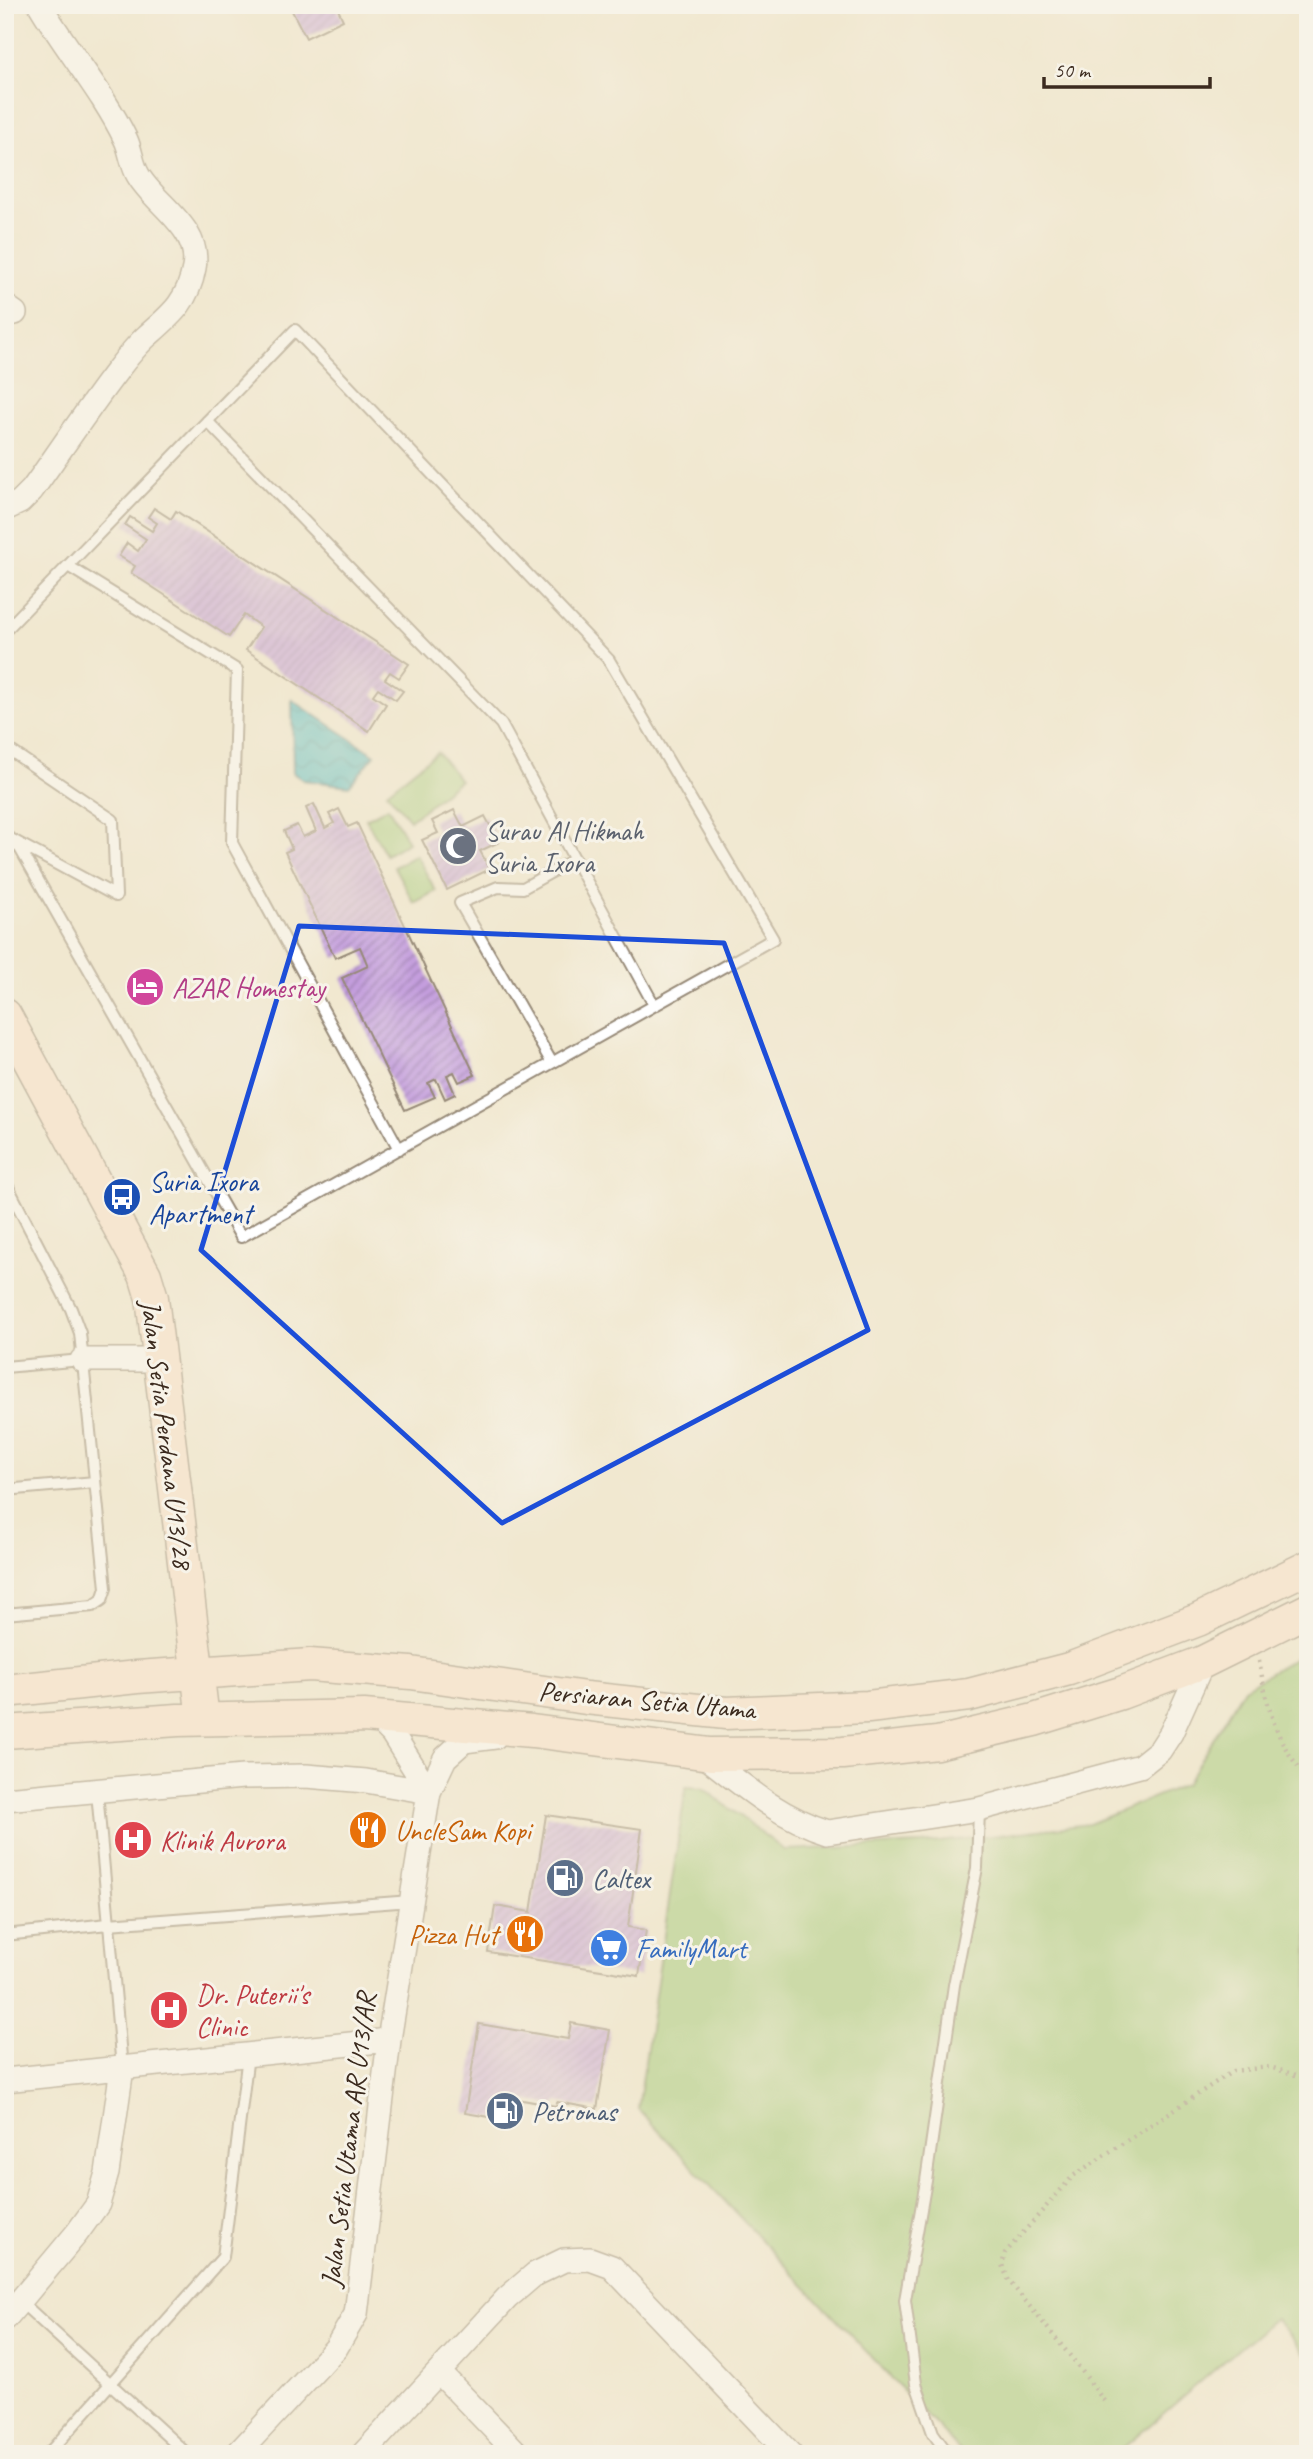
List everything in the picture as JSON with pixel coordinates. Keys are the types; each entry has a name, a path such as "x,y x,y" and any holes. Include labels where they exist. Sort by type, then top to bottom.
{"street":[{"path":"5,509 20,502 32,490 117,371 146,337 163,324 179,306 190,284 195,265 192,247 181,223 138,176 126,141 106,104 40,5"},
{"name":"Jalan Setia Perdana U13/28","path":"5,1014 145,1275 152,1298 203,1719"},
{"path":"82,1360 160,1360"},
{"name":"Persiaran Setia Utama","path":"5,1691 310,1665 411,1673 586,1698 726,1713 867,1707 970,1695 1069,1669 1198,1620 1308,1567"},
{"name":"Persiaran Setia Utama","path":"5,1732 203,1719 376,1717 532,1731 701,1753 844,1753 937,1743 1034,1720 1109,1697 1203,1662 1308,1610"},
{"path":"701,1753 776,1811 827,1832 979,1809 1140,1766 1166,1742 1203,1662"},
{"path":"376,1717 392,1733 429,1792"},
{"path":"429,1792 445,1758 464,1741 532,1731"},
{"path":"5,1799 243,1777 306,1776 366,1780 429,1792"},
{"name":"Jalan Setia Utama AR U13/AR","path":"237,2454 336,2348 356,2314 389,2040 429,1792"},
{"path":"5,2080 389,2040"},
{"path":"5,2319 77,2233 97,2204 107,2173 122,2068"},
{"path":"363,2454 507,2298 536,2274 564,2260 590,2259 612,2267 790,2454"},
{"path":"439,2372 517,2454"}],"lane":[{"path":"5,631 295,330 609,660 773,939 241,1237 17,843"},
{"path":"207,421 501,724 654,1006"},
{"path":"68,566 237,670 232,843 399,1149"},
{"path":"5,747 113,820 116,896 5,836"},
{"path":"5,852 17,843"},
{"path":"552,1063 460,903 498,887 523,888 575,859"},
{"path":"5,1181 71,1309 80,1333 106,1588 102,1600 93,1606 5,1615"},
{"path":"5,1367 82,1360"},
{"path":"5,1490 94,1482"},
{"path":"97,1791 122,2068"},
{"path":"948,2454 933,2433 916,2384 905,2300 926,2181 954,1985 977,1868 979,1809"},
{"path":"5,1935 108,1924 411,1901"},
{"path":"48,2454 223,2257 248,2055"},
{"path":"21,2302 187,2454"}],"path":[{"path":"1254,1638 1267,1707 1277,1735 1308,1777"},
{"path":"1104,2401 1009,2281 1002,2265 1005,2253 1073,2176 1233,2071 1270,2067 1308,2079"}],"highlighted area":[{"path":"299,926 724,943 868,1330 502,1523 201,1250"}],"green space":[{"path":"437,752 460,780 410,820 387,792"},
{"path":"388,807 408,842 386,855 366,819"},
{"path":"416,855 436,891 414,903 394,867"},
{"path":"1308,1651 1308,2357 1275,2318 1116,2454 963,2454 638,2109 686,1787 703,1788 784,1850 923,1844 1089,1824 1186,1784 1244,1688"}],"water":[{"path":"292,700 375,755 349,786 303,780 293,773"}],"building":[{"path":"289,5 336,5 343,20 306,38"},
{"path":"154,508 171,519 176,511 409,664 399,678 390,672 385,679 403,691 396,700 378,688 373,695 386,704 369,731 246,650 261,627 244,615 229,637 131,573 135,566 119,556 127,543 138,551 146,539 125,525 130,517 152,531 157,523 148,517"},
{"path":"314,804 325,828 334,823 329,814 339,809 348,827 357,823 475,1075 459,1082 454,1072 447,1075 455,1094 445,1099 436,1079 428,1083 435,1097 405,1110 342,978 368,966 360,947 335,958 285,852 292,849 284,831 297,825 303,837 316,831 306,808"},
{"name":"Surau Al Hikmah Suria Ixora","path":"454,810 463,827 485,816 499,842 480,851 490,869 447,890 422,840 438,833 432,821"},
{"path":"546,1815 642,1829 628,1927 646,1930 639,1976 488,1952 495,1906 531,1912"},
{"path":"571,2023 610,2030 597,2109 557,2102 556,2106 517,2099 514,2121 465,2113 479,2024 568,2039"}],"place":[{"name":"Surau Al Hikmah Suria Ixora","path":"458,846"},
{"name":"AZAR Homestay","path":"145,987"},
{"name":"Suria Ixora Apartment","path":"122,1197"},
{"name":"UncleSam Kopi","path":"368,1830"},
{"name":"Klinik Aurora","path":"133,1840"},
{"name":"Caltex","path":"565,1878"},
{"name":"Pizza Hut","path":"525,1934"},
{"name":"FamilyMart","path":"609,1948"},
{"name":"Dr. Puterii's Clinic","path":"169,2010"},
{"name":"Petronas","path":"505,2111"}]}
